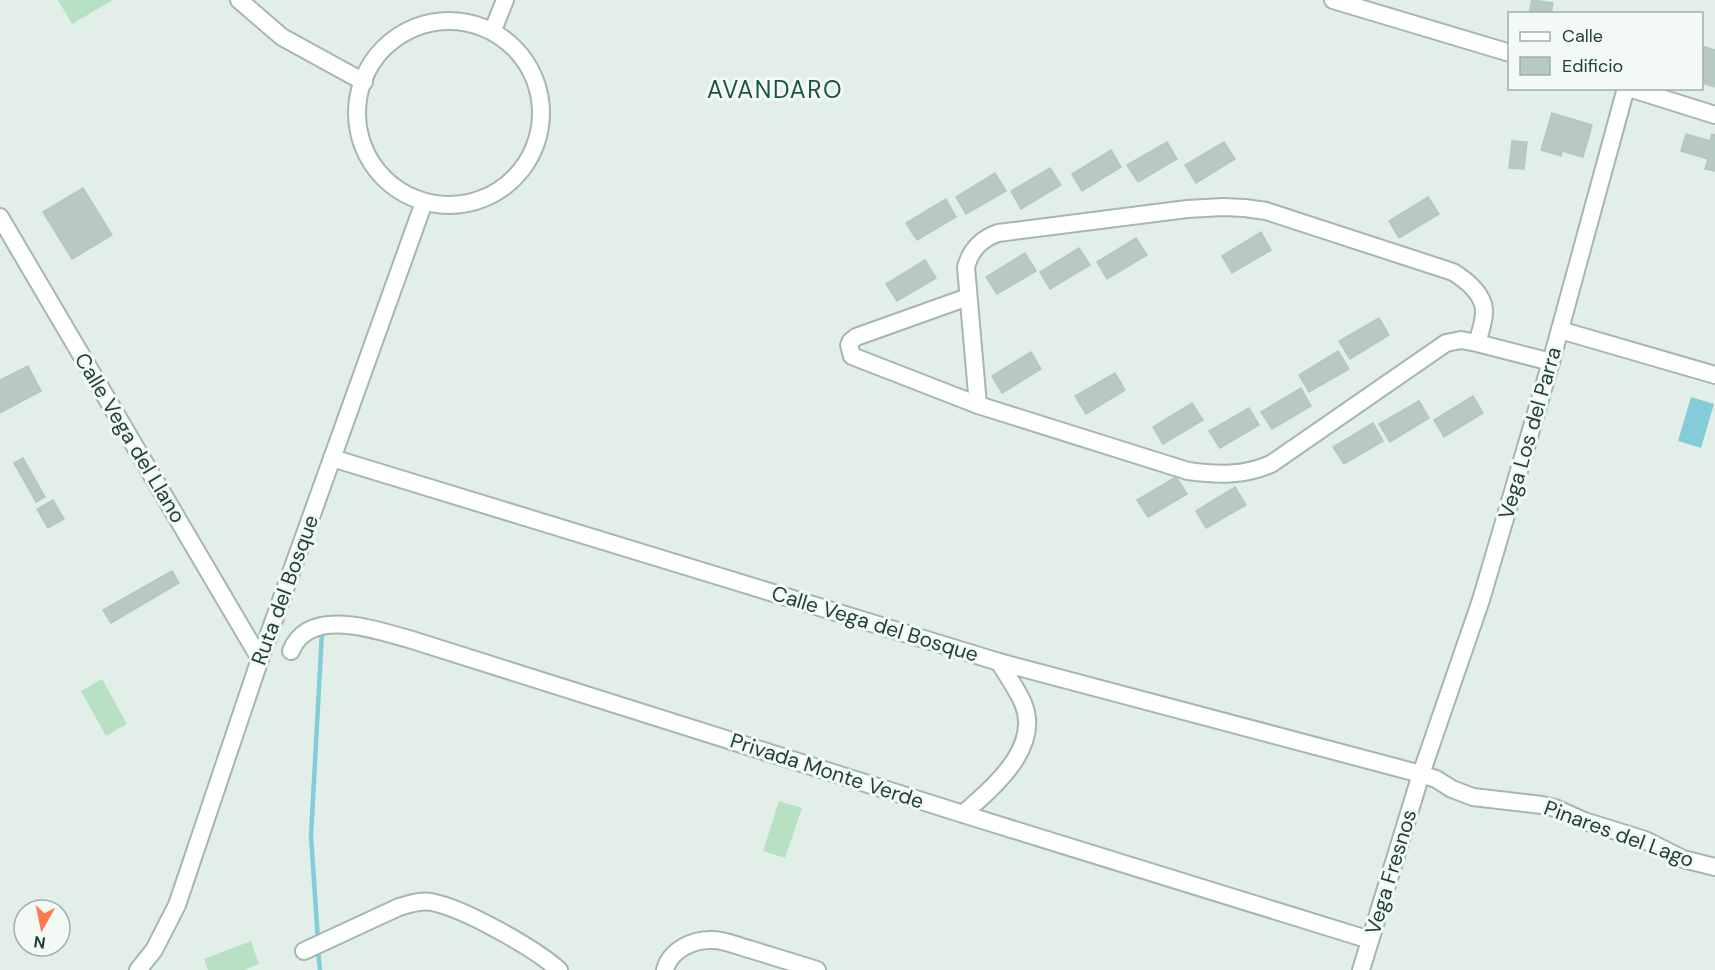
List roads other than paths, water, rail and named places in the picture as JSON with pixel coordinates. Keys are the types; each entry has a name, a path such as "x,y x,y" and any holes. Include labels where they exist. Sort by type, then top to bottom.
{"street":[{"path":"239,0 282,37 364,82"},
{"path":"493,30 505,0"},
{"path":"1333,0 1508,53"},
{"path":"446,18 471,21 493,30 516,49 532,74 539,104 533,144 525,162 506,186 481,201 452,208 423,205 389,186 366,154 358,114 364,82 380,52 399,35 421,23 446,18"},
{"name":"Vega Los del Parra","path":"1421,774 1481,600 1551,362 1626,90"},
{"path":"1634,90 1715,115"},
{"name":"Ruta del Bosque","path":"138,970 154,950 177,905 261,659 423,205"},
{"path":"978,405 966,267 969,258 981,242 998,233 1187,209 1223,207 1266,212 1453,272 1469,284 1480,298 1484,311 1477,343"},
{"name":"Calle Vega del Llano","path":"0,217 261,659"},
{"path":"968,297 856,337 849,345 850,353 852,356 978,405 1188,471 1224,475 1243,474 1271,464 1440,347 1461,340 1551,362"},
{"path":"1560,330 1715,375"},
{"name":"Calle Vega del Bosque","path":"332,458 999,662 1421,774"},
{"name":"Privada Monte Verde","path":"291,651 294,642 304,633 319,626 335,624 369,629 459,653 963,814 1370,940"},
{"path":"963,814 1015,761 1024,742 1027,722 1023,703 999,662"},
{"name":"Pinares del Lago","path":"1421,774 1473,797 1555,808 1584,821 1645,840 1683,859 1715,867"},
{"name":"Vega Fresnos","path":"1361,970 1421,774"},
{"path":"304,951 399,907 416,902 430,902 451,908 492,928 520,943 559,970"},
{"path":"665,970 667,962 679,950 695,941 705,939 725,941 817,970"}],"water":[{"path":"1691,397 1714,404 1701,448 1678,441"}],"waterway":[{"path":"318,941 311,836 322,632"},
{"path":"318,950 320,970"}],"district":[{"name":"AVANDARO","path":"775,90"}]}
